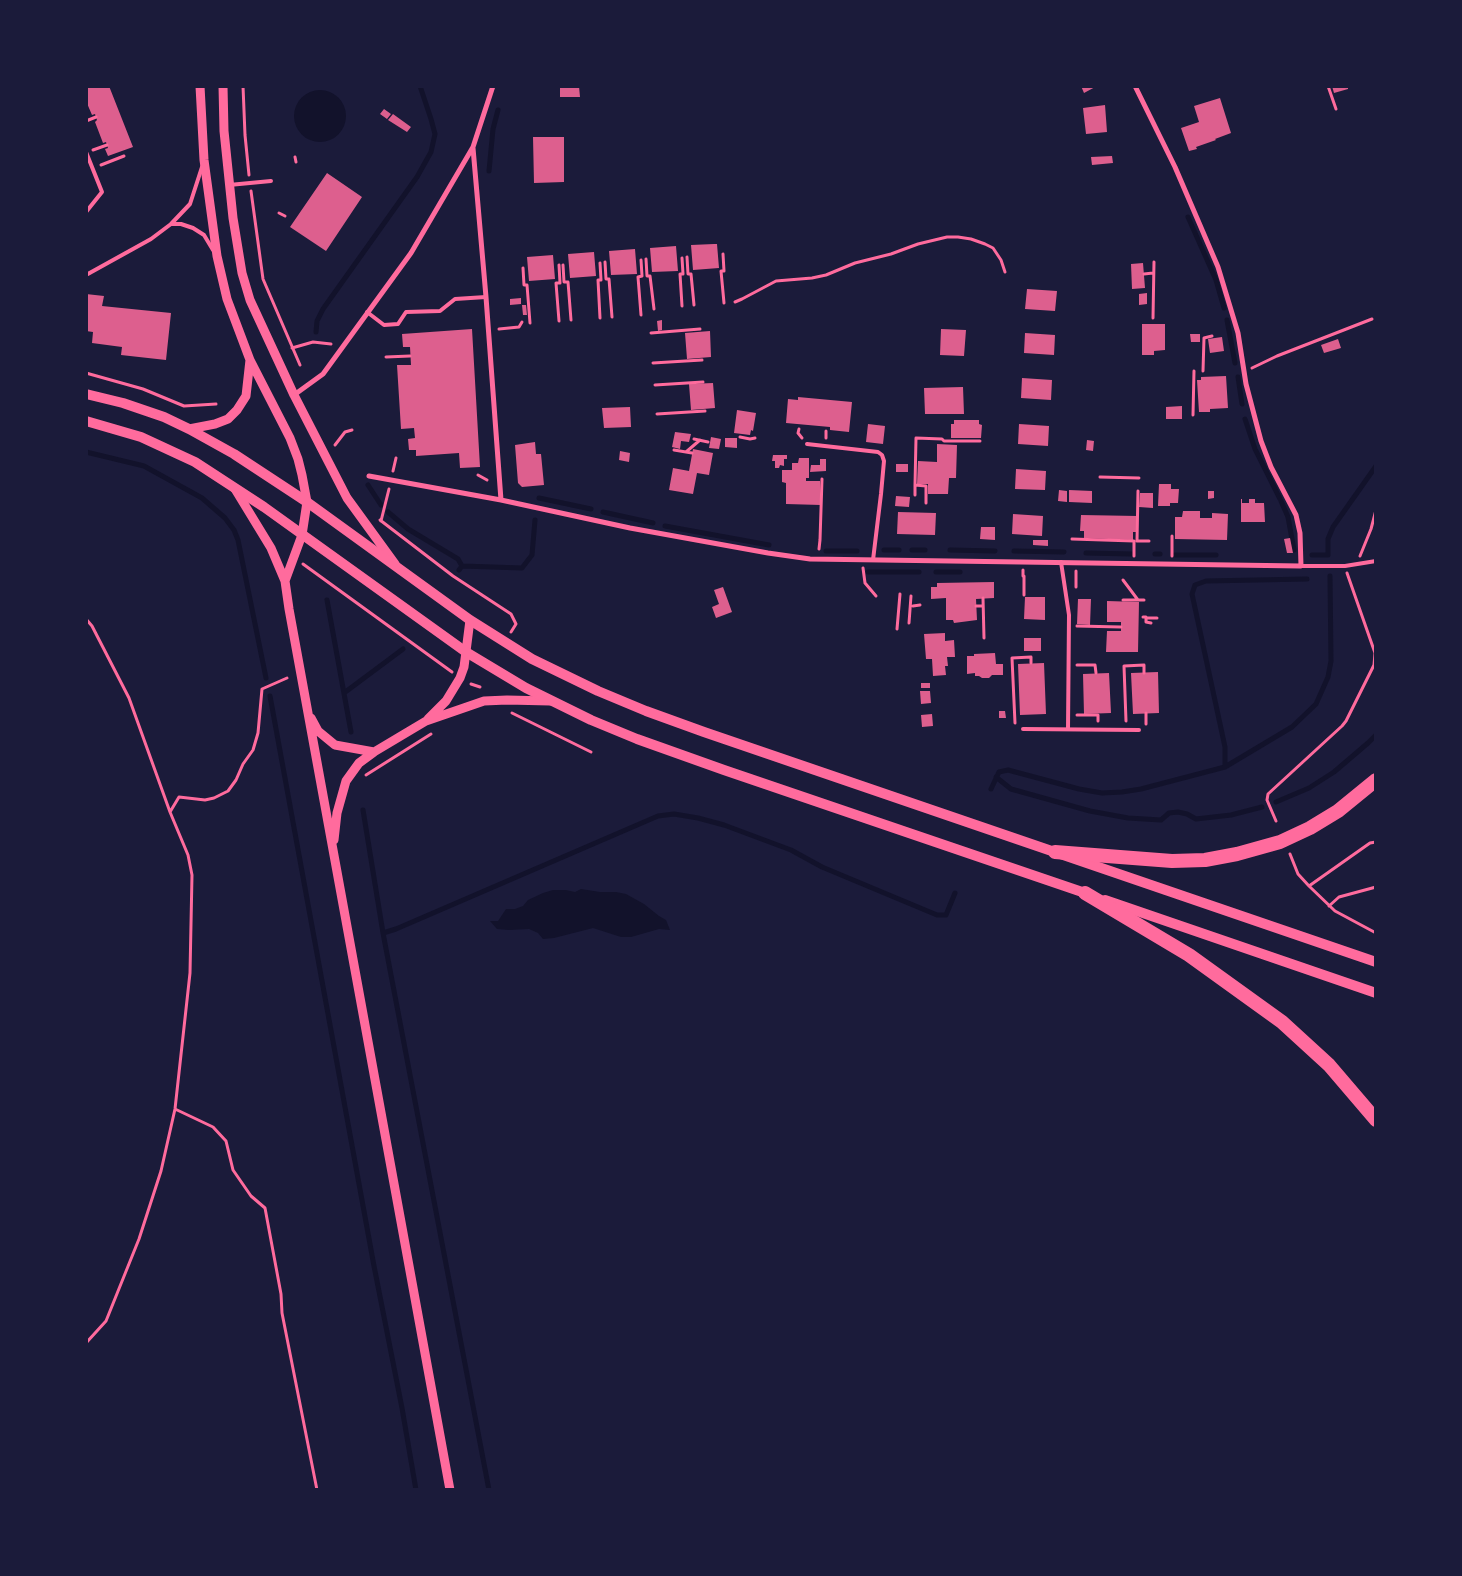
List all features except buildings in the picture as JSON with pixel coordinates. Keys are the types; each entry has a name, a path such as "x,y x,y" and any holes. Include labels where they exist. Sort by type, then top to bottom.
{"highway":[{"path":"1055,852 1172,861 1205,860 1238,854 1280,842 1310,828 1338,811 1376,780"},
{"path":"1085,893 1189,955 1282,1022 1329,1065 1376,1120"}],"main road":[{"path":"86,394 144,410 189,429 234,454 307,502 470,620 565,676 646,712 1376,962"},
{"path":"86,421 141,437 195,462 234,486 466,652 550,700 591,720 637,739 1376,993"}],"street":[{"path":"200,86 204,160 217,256 228,299 250,360 298,459 307,502 302,535 285,581"},
{"path":"222,86 229,185 239,258 246,287 261,326 294,396 348,498 400,570"},
{"path":"294,396 323,374 411,253 473,147 492,86"},
{"path":"369,476 501,500 648,531 768,553 819,560 1301,566 1300,533 1296,514 1271,467 1261,441 1252,408 1238,333 1218,267 1174,167 1135,86"},
{"path":"473,147 501,500"},
{"path":"189,429 215,424 228,419 237,410 246,396 250,360"},
{"path":"234,486 271,548 285,581 306,709 450,1490"},
{"path":"426,721 454,691 464,667 470,620"},
{"path":"333,850 337,813 346,781 358,763 426,721 484,701 550,700"},
{"path":"306,709 318,731 335,745 374,752"}],"lane":[{"path":"86,152 102,192 86,212"},
{"path":"86,275 151,239 171,224 190,204 204,160"},
{"path":"229,185 271,181"},
{"path":"171,224 181,224 193,228 204,235 217,256"},
{"path":"367,312 384,324 398,324 406,312 440,311 455,299 486,297"},
{"path":"807,444 878,452 882,455 884,461 873,560"},
{"path":"1301,566 1345,566 1376,561"},
{"path":"1060,562 1069,615 1068,729"},
{"path":"1023,728 1139,730"}],"path":[{"path":"243,86 250,183 263,278 300,365"},
{"path":"1328,86 1336,109"},
{"path":"86,121 96,117"},
{"path":"92,151 107,145"},
{"path":"98,166 124,156"},
{"path":"295,157 296,162"},
{"path":"279,213 285,216"},
{"path":"735,302 776,281 826,275 855,263 947,237 958,236 993,248 1001,260 1004,272"},
{"path":"723,254 724,271 721,271 724,303"},
{"path":"687,257 688,274 691,274 694,305"},
{"path":"682,258 683,274 680,274 682,306"},
{"path":"646,259 647,276 650,276 654,309"},
{"path":"641,260 642,276 638,277 641,315"},
{"path":"1154,262 1154,318"},
{"path":"600,318 598,280 601,280 602,263 606,279 609,279 612,317"},
{"path":"559,321 556,283 560,283 561,265 564,282 568,282 571,320"},
{"path":"523,268 524,285 527,284 530,323"},
{"path":"1144,274 1153,274"},
{"path":"1244,369 1253,368 1277,356 1372,319"},
{"path":"499,329 519,327 522,322"},
{"path":"651,333 700,329"},
{"path":"1203,371 1204,338 1212,336"},
{"path":"292,348 313,342 331,344"},
{"path":"386,357 410,356"},
{"path":"653,363 702,360"},
{"path":"1193,415 1194,371"},
{"path":"86,373 143,390 184,406 216,404"},
{"path":"655,385 703,382"},
{"path":"657,414 704,411"},
{"path":"799,429 798,433 802,439"},
{"path":"335,445 345,432 352,430"},
{"path":"740,437 755,438"},
{"path":"915,495 916,438 980,441"},
{"path":"694,439 708,442"},
{"path":"686,452 700,440"},
{"path":"961,448 962,441"},
{"path":"674,450 692,453"},
{"path":"392,474 396,458"},
{"path":"478,475 487,480"},
{"path":"1100,477 1140,478"},
{"path":"819,560 822,479"},
{"path":"915,485 926,486 926,503"},
{"path":"381,521 389,489"},
{"path":"1134,550 1138,491"},
{"path":"1354,564 1360,556 1371,529 1376,510"},
{"path":"376,514 381,521 453,576 511,614 516,624 511,632"},
{"path":"1172,536 1172,552"},
{"path":"1072,539 1149,542"},
{"path":"863,560 865,583 876,596"},
{"path":"298,561 455,675"},
{"path":"1076,563 1076,590"},
{"path":"1276,821 1267,800 1268,794 1342,726 1374,665 1375,653 1345,566"},
{"path":"1023,575 1024,595"},
{"path":"1123,580 1138,600"},
{"path":"897,629 900,594"},
{"path":"909,623 911,596"},
{"path":"983,598 984,638"},
{"path":"1123,600 1144,600"},
{"path":"913,606 920,605"},
{"path":"976,606 983,606"},
{"path":"1151,623 1146,622 1145,617 1157,618"},
{"path":"86,618 129,698 170,812 188,854 192,875 190,972 175,1109 161,1171 139,1239 106,1320 86,1343"},
{"path":"1076,626 1121,627"},
{"path":"1023,728 1015,728 1012,658 1031,657 1031,663"},
{"path":"1077,665 1095,665 1096,673"},
{"path":"1126,729 1124,666 1144,665 1144,673"},
{"path":"170,812 179,797 204,800 214,798 228,791 253,750 258,733 262,689 286,678"},
{"path":"472,684 480,687"},
{"path":"506,710 591,752"},
{"path":"1077,715 1098,715 1098,729"},
{"path":"364,777 439,729"},
{"path":"1309,886 1370,843 1376,842"},
{"path":"1290,854 1298,874 1329,906 1376,933"},
{"path":"1329,906 1339,897 1376,887"},
{"path":"175,1109 213,1127 226,1141 233,1170 251,1196 265,1208 281,1294 282,1313 317,1490"}],"shaded area":[{"path":"315,90 325,90 339,97 346,111 346,121 339,135 325,142 315,142 305,138 298,131 294,121 294,111 298,101 305,94"},
{"path":"581,889 626,894 666,920 670,930 659,929 631,937 621,937 593,928 543,939 538,933 529,929 497,929 490,921 498,921 506,909 515,909 523,906 528,900 543,893 553,890 575,892"}],"waterway":[{"path":"316,332 317,321 323,309 417,177 431,152 435,134 420,86"},
{"path":"489,171 493,129 498,110"},
{"path":"1188,217 1216,280 1224,308"},
{"path":"1227,320 1235,363"},
{"path":"1238,377 1242,404"},
{"path":"1245,419 1255,449 1280,499"},
{"path":"86,452 144,466 202,498 225,518 234,530 238,540 266,678"},
{"path":"1312,555 1328,555 1328,539 1333,527 1376,466"},
{"path":"368,485 381,505"},
{"path":"539,498 591,509"},
{"path":"1281,501 1288,517 1294,550"},
{"path":"388,512 408,529 458,559 462,566"},
{"path":"603,512 653,523"},
{"path":"459,570 462,566 522,568 532,555 535,520"},
{"path":"665,526 769,545"},
{"path":"884,550 899,550"},
{"path":"912,550 925,550"},
{"path":"950,550 995,551"},
{"path":"826,551 857,551"},
{"path":"1014,551 1064,552"},
{"path":"1086,553 1132,554"},
{"path":"1155,554 1160,554"},
{"path":"1175,555 1216,555"},
{"path":"868,572 919,572"},
{"path":"936,572 960,572"},
{"path":"991,789 999,772 1008,770 1079,789 1102,793 1141,789 1225,767 1292,727 1316,704 1328,677 1331,661 1330,576"},
{"path":"1225,767 1225,747 1192,594 1195,585 1206,581 1307,579"},
{"path":"327,600 351,732"},
{"path":"344,693 403,649"},
{"path":"270,696 416,1490"},
{"path":"1276,802 1309,788 1334,772 1376,735"},
{"path":"996,777 1011,789 1090,811 1128,818 1161,820 1169,813 1178,812 1196,819 1231,815 1262,807"},
{"path":"363,810 383,933 489,1490"},
{"path":"383,933 658,816 674,814 724,825 791,850 822,867 937,915 946,915 955,893"}]}
